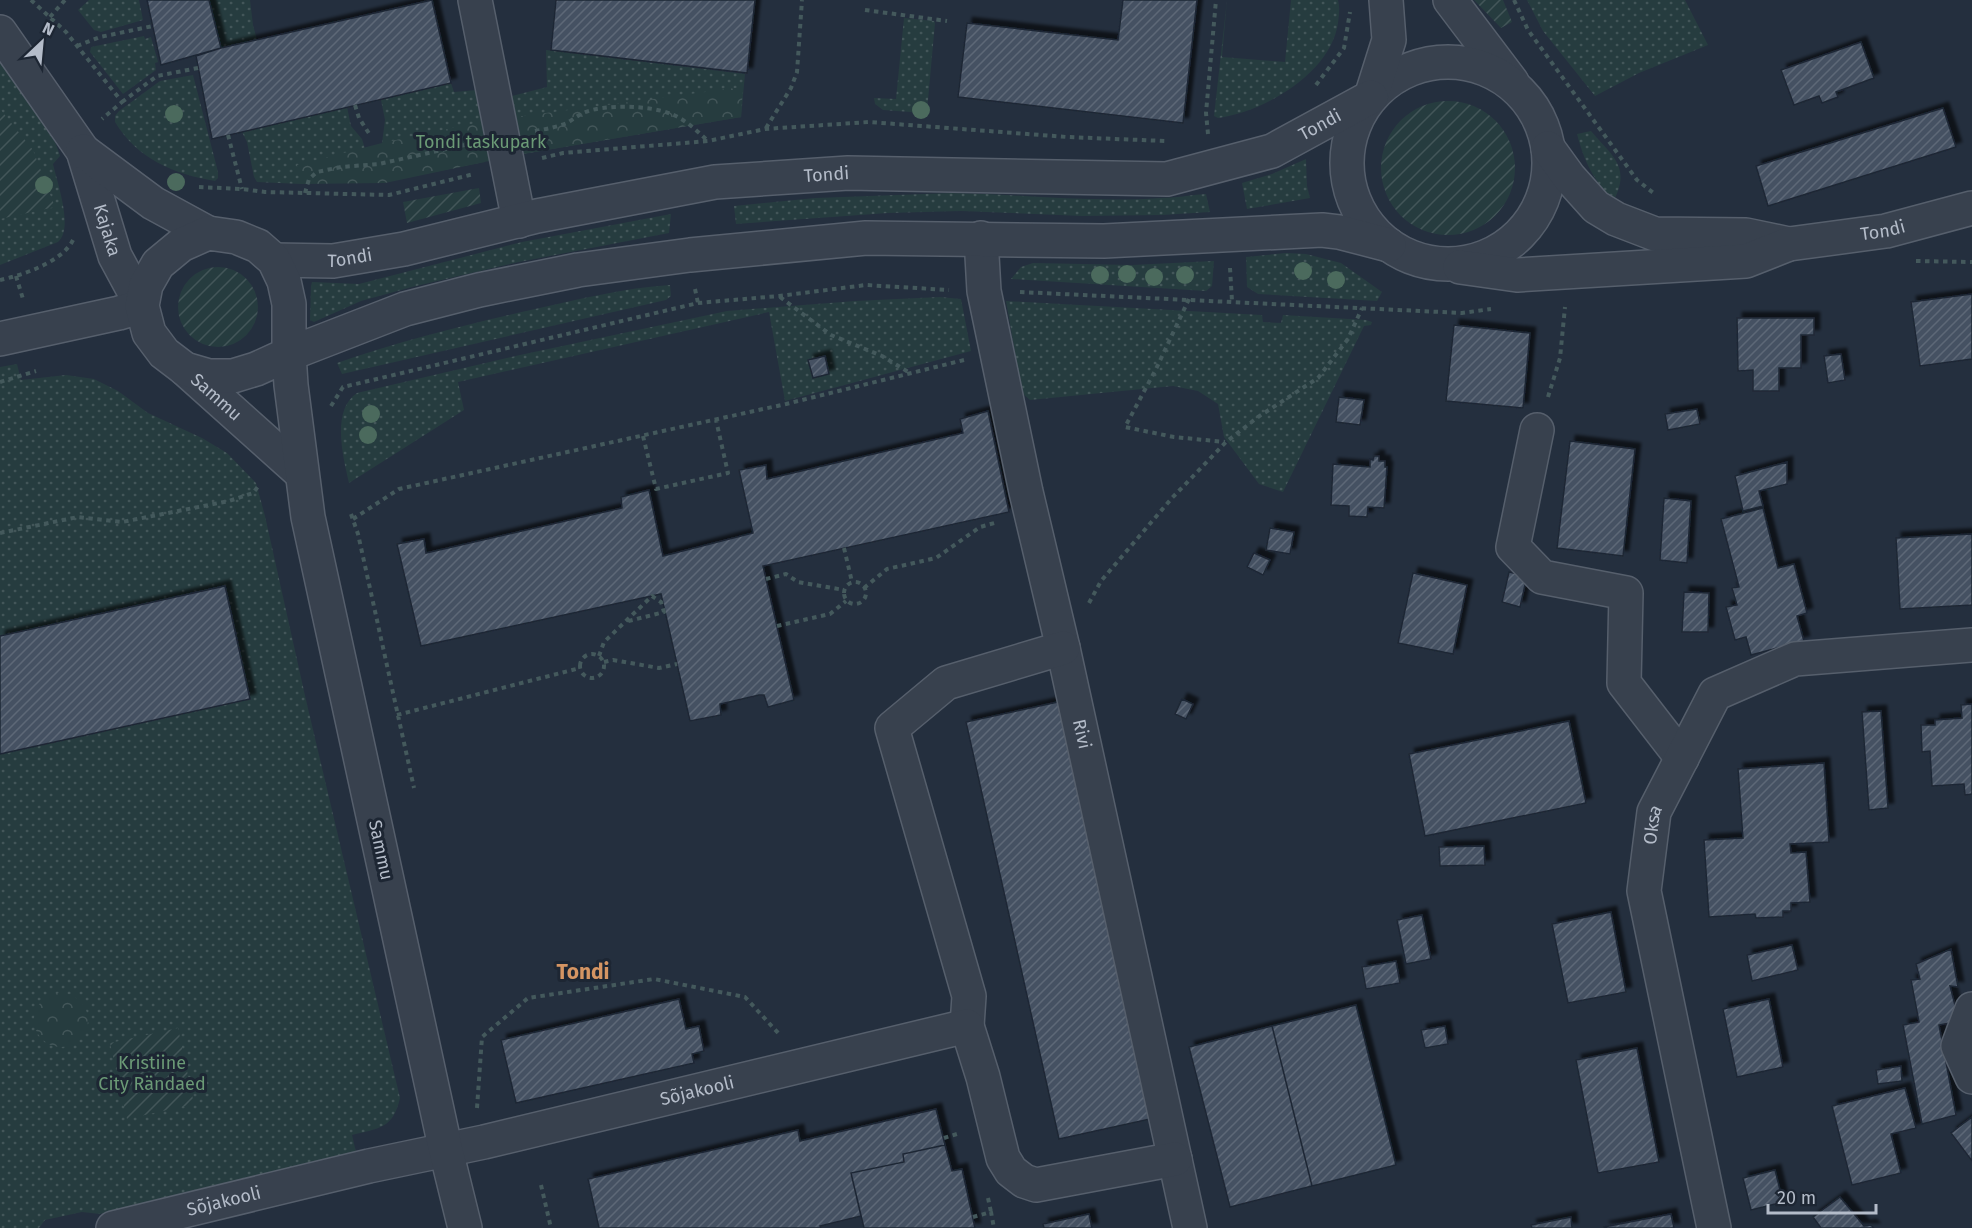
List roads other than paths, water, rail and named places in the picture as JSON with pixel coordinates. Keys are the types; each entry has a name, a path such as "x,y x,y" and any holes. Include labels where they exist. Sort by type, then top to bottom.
{"street":[{"path":"475,0 519,221"},
{"path":"1386,0 1389,40 1371,97 1355,124 1347,156 1352,197 1371,228 1389,245"},
{"path":"289,354 289,304 284,281 274,260 258,246 236,237 208,233 181,245 158,264 146,285 142,306 149,333 164,353 185,369 209,376 232,376 256,369 405,309 479,290 578,270 690,255 866,238 1104,241 1322,230 1389,245 1417,260 1447,265 1485,257 1511,243 1531,221 1542,200 1547,176 1548,148 1539,118 1450,0"},
{"name":"Kajaka","path":"0,32 93,139 153,203 208,233"},
{"path":"1371,97 1389,81 1410,69 1434,63 1457,62 1486,69 1517,89"},
{"name":"Tondi","path":"274,260 333,261 404,249 578,208 715,182 849,173 1167,179 1272,151 1371,97"},
{"name":"Kajaka","path":"93,139 115,256 142,306"},
{"name":"Tondi","path":"1548,148 1569,177 1596,207 1616,219 1655,234 1746,235 1789,244"},
{"name":"Tondi","path":"1447,265 1517,275 1746,261 1789,244 1886,231 1972,208"},
{"name":"Rivi","path":"981,238 984,291 1031,515 1063,648 1190,1228"},
{"path":"0,339 142,306"},
{"name":"Sammu","path":"289,354 300,471 310,529 446,1151 465,1228"},
{"name":"Sammu","path":"185,369 300,471"},
{"path":"1537,430 1513,547 1542,577 1626,594 1624,683 1682,758"},
{"name":"Oksa","path":"1714,1228 1644,891 1654,812 1715,694 1795,659 1972,645"},
{"path":"1063,648 946,683 892,728 969,996 967,1026 1004,1158 1011,1171 1024,1181 1036,1185 1175,1159"},
{"path":"1972,1009 1958,1046 1972,1077"},
{"name":"Sõjakooli","path":"113,1228 967,1026"}],"district":[{"name":"Tondi","path":"583,972"}],"park label":[{"name":"Tondi taskupark","path":"481,142"},
{"name":"Kristiine City Rändaed","path":"152,1073"}]}
